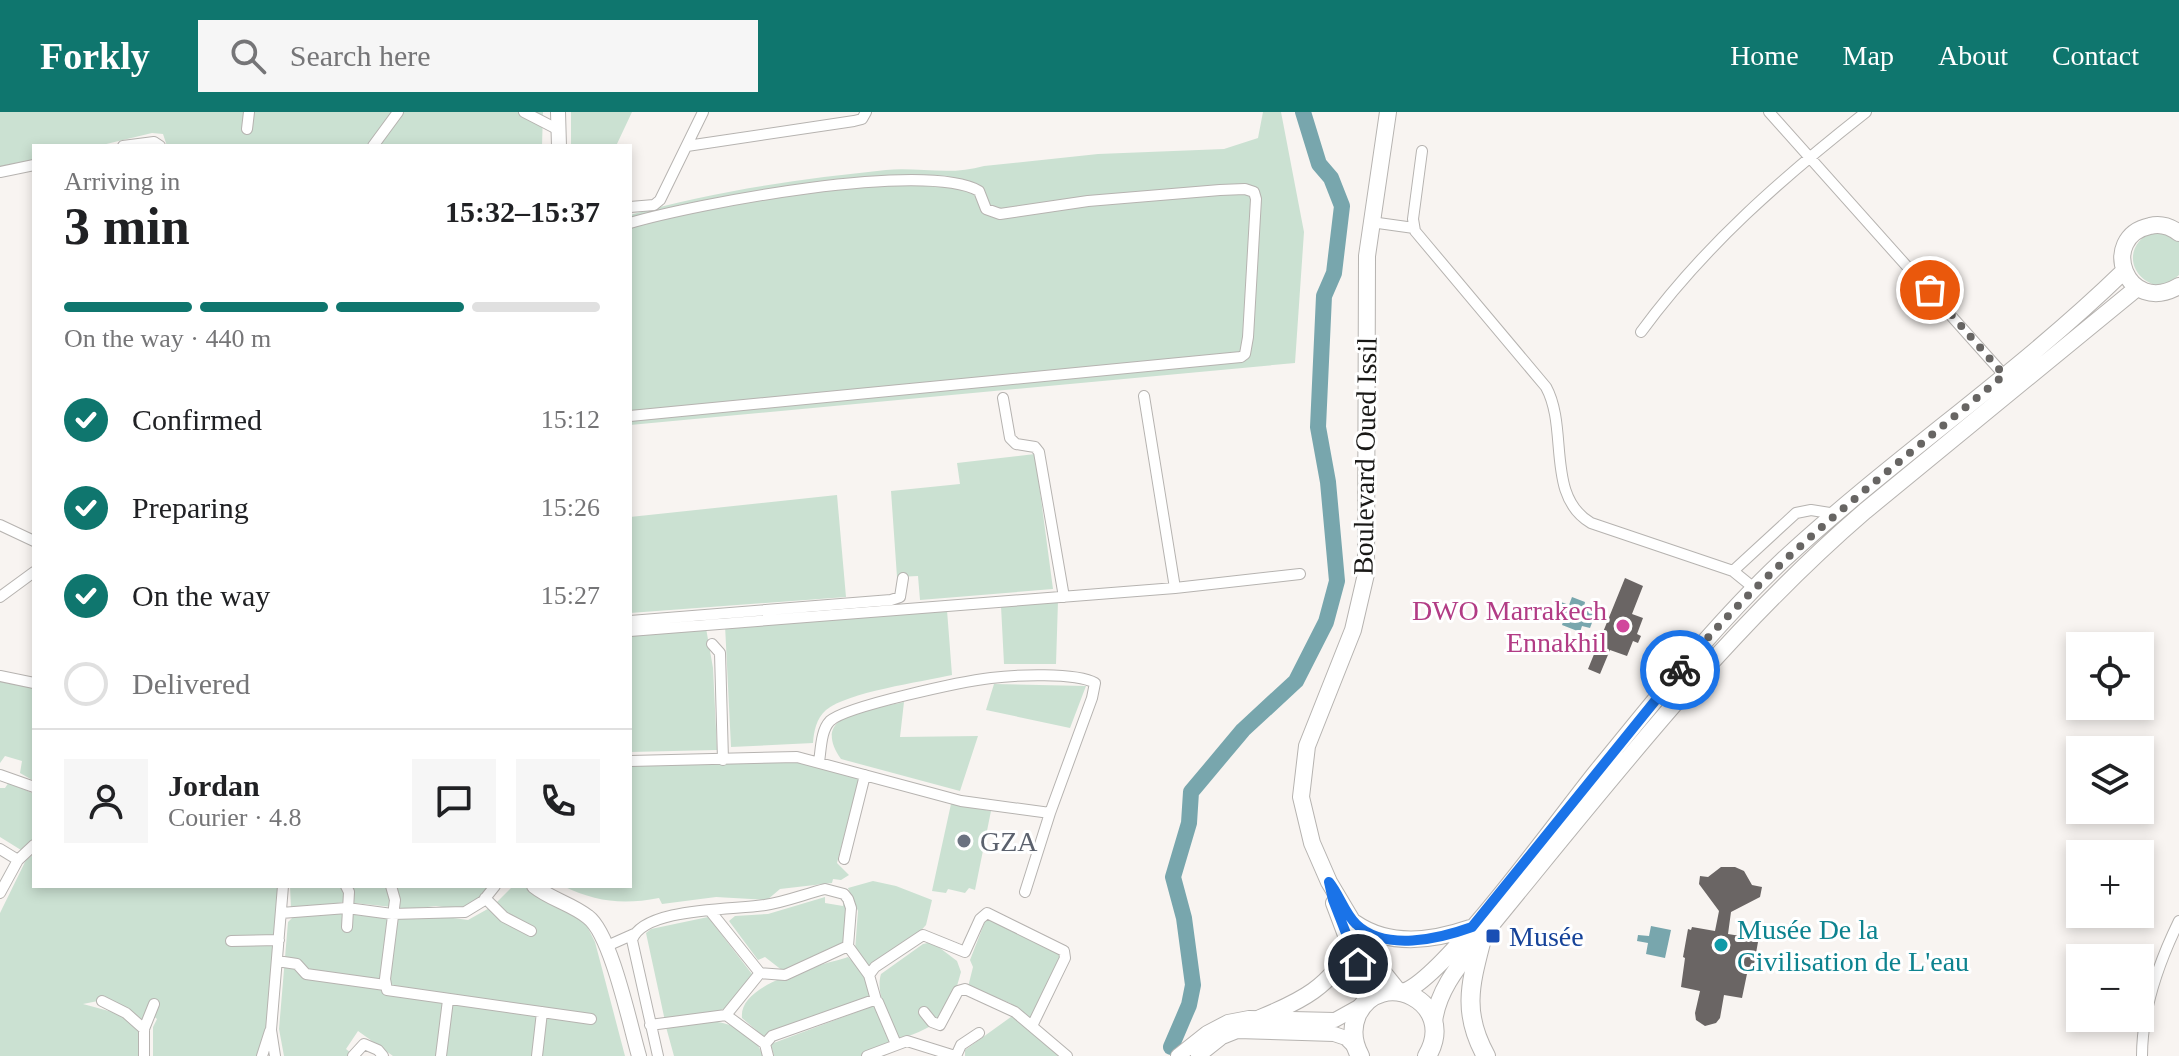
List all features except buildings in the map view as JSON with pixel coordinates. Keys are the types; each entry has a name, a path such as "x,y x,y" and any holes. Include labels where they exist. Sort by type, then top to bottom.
{"highway":[{"path":"1477,931 1469,1006 1472,1030 1486,1056"},
{"path":"1358,1052 1353,1029 1367,1001 1386,992 1401,992 1423,1003 1434,1022 1436,1052"}],"main road":[{"name":"Boulevard Oued Issil","path":"1367,1001 1329,882 1305,819 1300,779 1312,728 1353,630 1366,574 1366,291 1371,222 1388,112"},
{"path":"2178,230 2157,225 2139,230 2126,243 2123,252 2124,271 2137,288 2158,294 2179,286"},
{"path":"1434,1022 1435,1010 1448,980 1477,931 1659,695 1754,588 1836,514 2124,271"},
{"path":"1401,992 1422,983 1477,931 1744,625 1834,538 2137,288"},
{"name":"Boulevard Oued Issil","path":"1329,882 1382,971 1401,992"},
{"path":"1355,923 1368,932 1401,940 1477,931"},
{"path":"1260,1018 1324,985 1343,963 1350,945"}],"street":[{"path":"247,129 249,112"},
{"path":"374,144 398,112"},
{"path":"524,112 557,129"},
{"path":"558,112 559,144"},
{"path":"632,207 654,205 660,200 703,112"},
{"path":"687,146 854,121 862,119 866,112"},
{"path":"1769,112 2004,375"},
{"path":"1641,332 1705,252 1809,157 1866,112"},
{"path":"1414,228 1422,151"},
{"path":"0,172 32,165"},
{"path":"632,223 704,206 901,178 952,182 973,188 979,191 986,209 1000,214 1088,201 1220,190 1245,189 1254,192 1256,199 1248,337 1245,354 1241,357 632,416"},
{"path":"1371,222 1414,228 1551,396 1557,415 1564,489 1577,512 1591,523 1733,571 1754,588"},
{"path":"1144,396 1175,588"},
{"path":"1003,398 1010,438 1016,444 1035,447 1039,452 1064,597"},
{"path":"1733,571 1796,513 1811,510 1836,514"},
{"path":"0,525 32,540"},
{"path":"0,597 32,573"},
{"path":"632,631 1175,588 1300,574"},
{"path":"632,621 891,600 900,597 903,578"},
{"path":"712,644 720,653 723,760"},
{"path":"0,676 32,683"},
{"path":"819,762 825,729 831,721 854,710 988,678 1078,679 1095,683 1025,892"},
{"path":"632,761 797,757 961,801 1050,813"},
{"path":"0,775 32,786"},
{"path":"844,859 865,775"},
{"path":"0,893 18,860 32,847"},
{"path":"0,849 18,860"},
{"path":"275,1056 271,1030 283,888"},
{"path":"347,888 347,927"},
{"path":"392,888 395,894 385,985 387,990 591,1019"},
{"path":"281,913 347,908 392,914 465,912 493,888"},
{"path":"538,888 589,917 607,946 639,1056"},
{"path":"607,946 634,934 647,923 667,916 780,902 825,889 834,890 844,894 851,908 848,946 869,975 876,1000 896,1044"},
{"path":"485,898 504,917 531,931"},
{"path":"711,912 760,973 785,975 848,946"},
{"path":"869,975 875,967 923,935 965,952 983,914 992,915 1064,951 1065,958 1032,1026"},
{"path":"2142,1056 2144,1025 2151,996 2163,956 2179,921"},
{"path":"634,934 633,955 658,1056"},
{"path":"231,941 279,940"},
{"path":"277,961 294,963 306,974 385,985"},
{"path":"650,1025 726,1015 760,973"},
{"path":"924,1012 932,1022 940,1025 961,989 1007,1007 1067,1056"},
{"path":"441,1056 448,1000"},
{"path":"765,1044 772,1036 876,1000"},
{"path":"102,1001 126,1013 144,1029"},
{"path":"1178,1056 1238,1019 1335,1020 1367,1001"},
{"path":"144,1056 144,1029 154,1004"},
{"path":"537,1056 542,1012"},
{"path":"726,1015 765,1044 768,1056"},
{"path":"1198,1056 1210,1038 1253,1029 1334,1034 1346,1038 1358,1052"},
{"path":"262,1056 271,1030"},
{"path":"867,1056 896,1044 914,1041 955,1056 961,1045 979,1033"},
{"path":"353,1056 364,1044 378,1050 383,1056"}],"green space":[{"path":"0,112 543,112 542,144 166,144 163,134 152,133 106,144 32,144 32,162 0,170"},
{"path":"571,112 632,112 617,144 571,144"},
{"path":"1263,112 1281,112 1304,232 1295,363 632,425 632,214 725,193 854,174 898,169 972,169 1098,154 1224,149 1258,138"},
{"path":"2157,230 2179,239 2179,275 2164,287 2142,278 2133,261 2138,243"},
{"path":"1035,454 1053,589 920,600 918,576 897,577 891,491 960,484 957,463"},
{"path":"837,495 846,597 632,613 632,517"},
{"path":"1058,601 1056,664 1004,664 1001,606"},
{"path":"947,610 952,675 867,693 836,704 820,717 813,743 731,747 725,625"},
{"path":"706,628 713,668 717,750 632,752 632,634"},
{"path":"0,679 32,687 32,780 20,773 22,761 5,756 0,763"},
{"path":"994,684 1086,686 1070,728 986,710"},
{"path":"904,702 900,737 978,736 960,791 841,759 833,743 832,731 838,722 861,711"},
{"path":"796,762 859,778 837,863 849,875 841,880 833,879 832,883 780,889 767,900 716,897 662,904 659,898 633,901 598,899 568,888 632,888 632,765"},
{"path":"9,782 32,793 32,841 21,850 0,837 0,788 5,788"},
{"path":"951,804 991,811 975,890 969,888 965,893 948,889 946,893 932,891"},
{"path":"32,856 32,888 278,888 267,1033 258,1056 153,1056 153,1027 157,1019 147,1010 141,1023 108,999 83,1004 120,1014 141,1029 142,1056 0,1056 0,913 26,860"},
{"path":"873,881 932,900 926,925 872,969 855,950 858,911 848,888"},
{"path":"290,888 492,888 464,910 436,906 411,909 345,902 291,909"},
{"path":"511,888 528,888 586,924 595,942 625,1056 393,1056 358,1031 346,1049 351,1053 349,1056 284,1056 279,1029 288,922 293,917 330,913 407,919 439,916 468,920 493,906"},
{"path":"825,897 825,903 843,906 844,899 851,908 848,946 783,971 765,957 758,960 729,921 735,916 768,914"},
{"path":"708,917 752,974 746,988 729,1006 706,1015 665,1021 646,933 651,929"},
{"path":"986,919 1023,933 1059,952 1060,961 1033,1020 1010,1003 968,987 973,967 970,960"},
{"path":"932,942 957,961 961,972 951,1004 946,1015 932,1025 913,1034 896,1037 881,998 881,974 923,944"},
{"path":"848,957 866,974 873,997 777,1034 763,1036 742,1018 744,1005 767,985"},
{"path":"878,1004 890,1044 863,1056 774,1056 771,1044"},
{"path":"1015,1014 1058,1056 965,1056 965,1050"},
{"path":"707,1021 741,1030 754,1041 763,1056 674,1056 666,1027"}],"water":[{"path":"1572,597 1585,602 1584,608 1596,612 1590,628 1582,626 1580,632 1562,625 1564,619 1556,616 1561,602 1569,605"},
{"path":"1651,926 1671,930 1665,958 1646,954 1648,943 1637,941 1638,935 1649,936"}],"waterway":[{"path":"1171,1047 1189,1005 1193,985 1184,918 1173,877 1189,823 1191,792 1243,730 1296,681 1326,622 1337,581 1328,482 1318,427 1324,296 1334,273 1342,206 1331,178 1319,164 1303,112"}],"way so far":[{"path":"1680,670 1723,619 1783,560 2004,375 1930,290"}],"place":[{"name":"DWO Marrakech Ennakhil","path":"1623,626"},
{"name":"GZA","path":"964,841"},
{"name":"Musée","path":"1493,936"},
{"name":"Musée De la Civilisation de L'eau","path":"1721,945"}],"route":[{"path":"1358,964 1329,882 1355,923 1377,935 1412,940 1453,934 1472,927 1680,670"}]}
